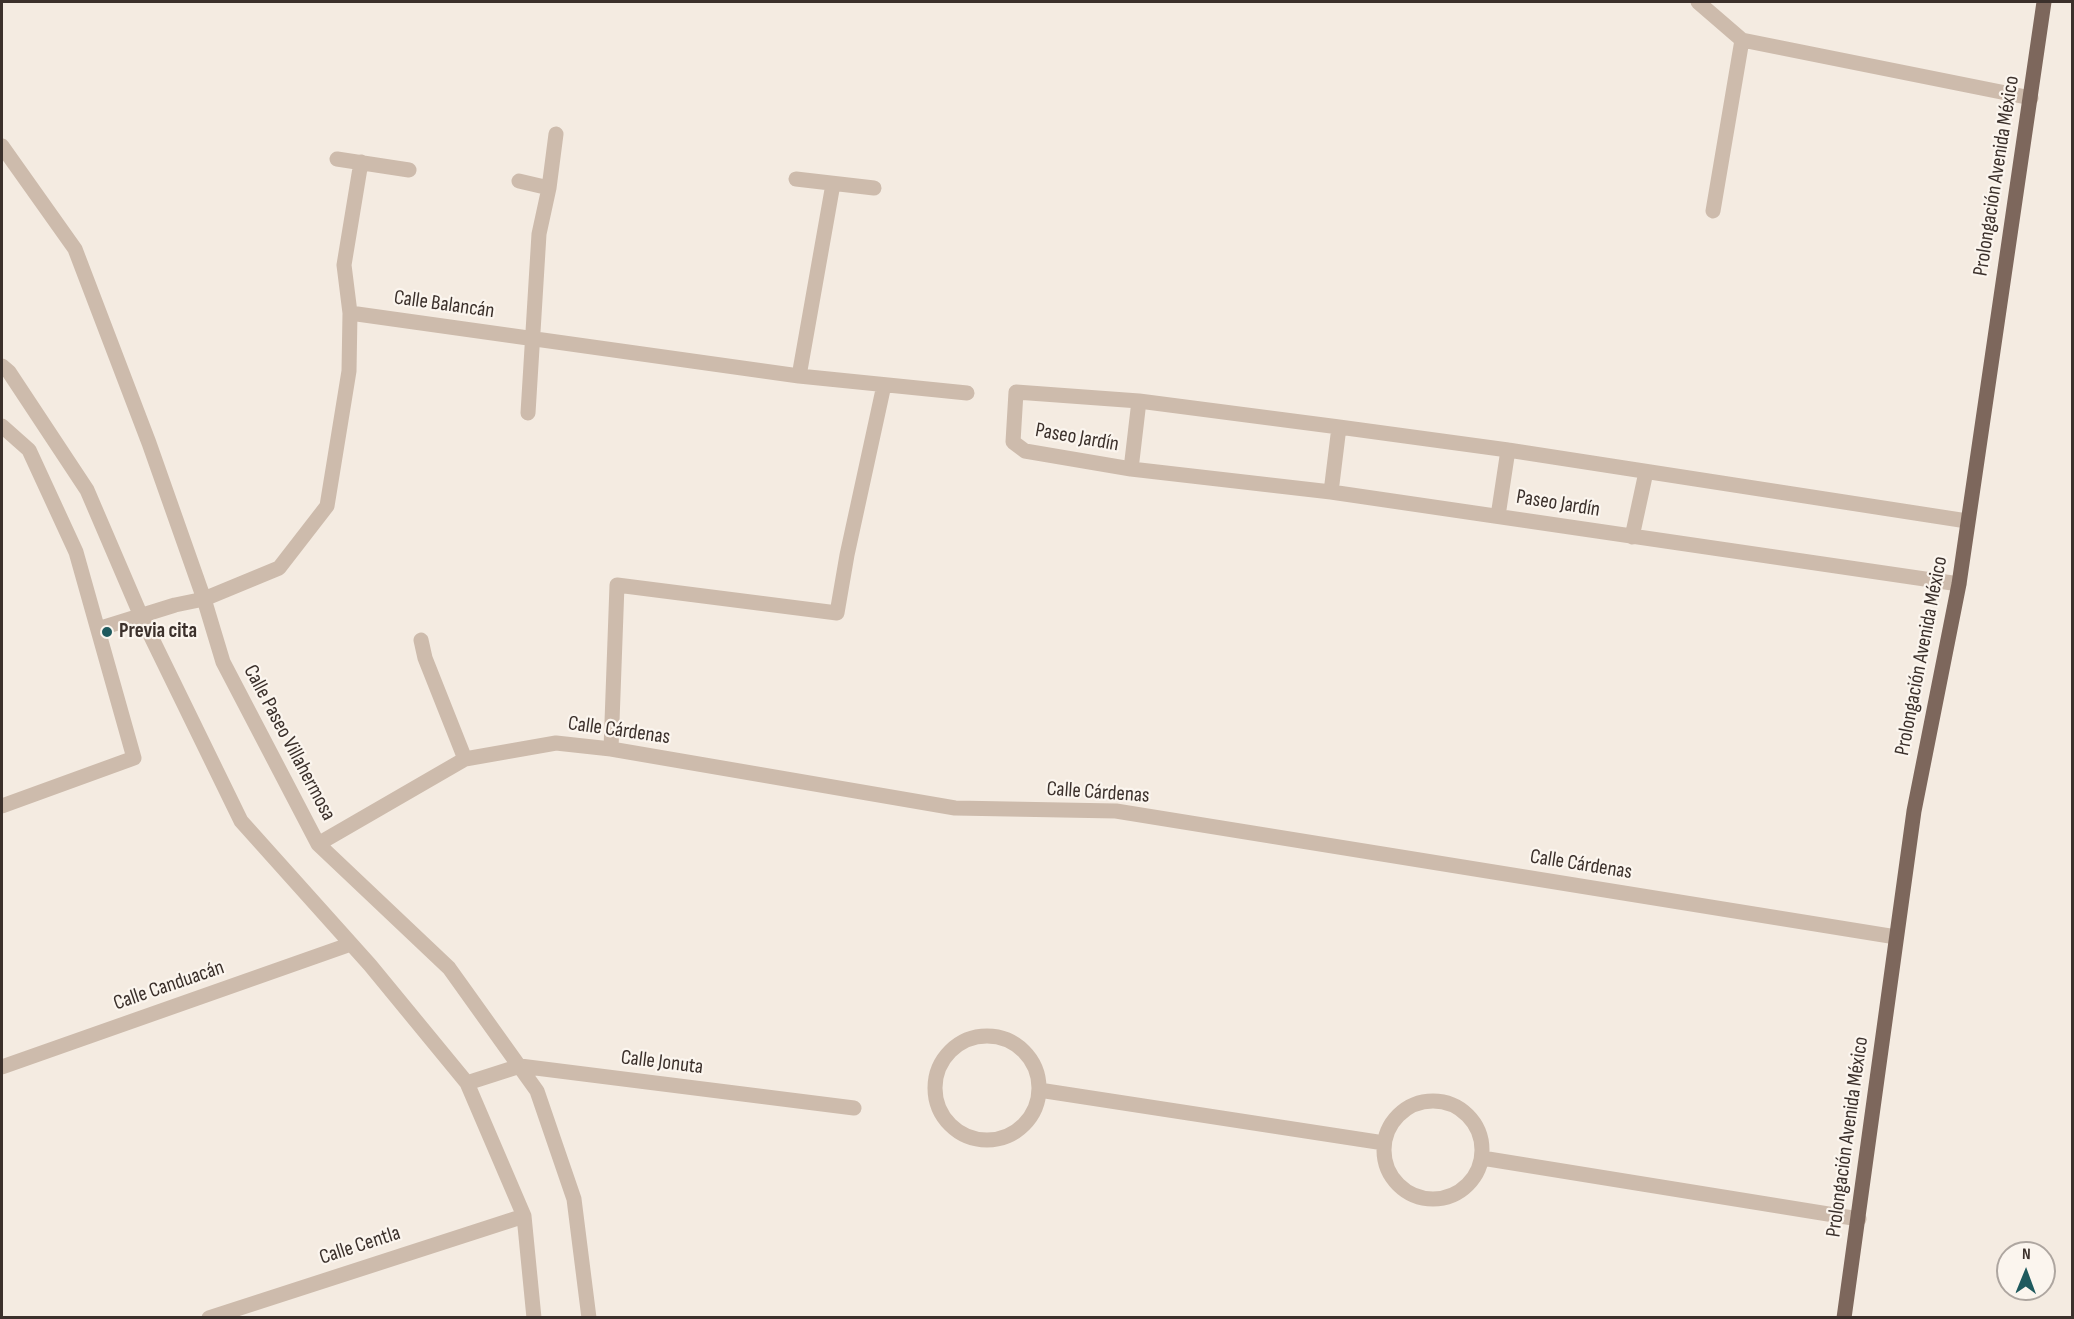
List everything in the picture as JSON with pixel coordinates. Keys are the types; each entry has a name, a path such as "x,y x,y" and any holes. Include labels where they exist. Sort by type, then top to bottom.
{"main road":[{"name":"Prolongación Avenida México","path":"1844,1317 1914,811 1959,584 2044,2"}],"street":[{"path":"1698,2 1742,40 2031,98"},
{"path":"1713,211 1742,40"},
{"path":"528,412 539,234 549,188 556,134"},
{"name":"Calle Paseo Villahermosa","path":"2,146 75,249 149,443 204,599 223,662 318,844 449,968 537,1091 574,1199 589,1317"},
{"path":"337,159 409,170"},
{"path":"98,629 204,599 279,568 327,506 349,371 350,313 344,265 361,162"},
{"path":"796,179 874,188"},
{"path":"519,181 549,188"},
{"path":"799,376 833,184"},
{"name":"Calle Balancán","path":"350,313 799,376 967,393"},
{"path":"2,366 9,372 87,490 175,690 241,821 351,944 467,1083 524,1216 534,1317"},
{"path":"612,749 617,585 837,613 847,555 884,385"},
{"name":"Paseo Jardín","path":"1959,584 1331,492 1131,469 1024,452 1013,442 1016,392 1139,401 1339,427 1508,450 1967,521"},
{"path":"1131,469 1139,401"},
{"path":"2,426 29,450 76,552 134,758 2,806"},
{"path":"1331,492 1339,427"},
{"path":"1498,516 1508,450"},
{"path":"1632,537 1646,472"},
{"path":"421,640 425,658 465,759"},
{"name":"Calle Cárdenas","path":"318,844 465,759 556,743 612,749 955,808 1116,811 1896,937"},
{"name":"Calle Canduacán","path":"2,1067 351,944"},
{"path":"977,1037 1000,1038 1021,1049 1035,1067 1039,1090 1033,1113 1018,1131 997,1140 974,1139 953,1129 939,1110 934,1087 940,1064 955,1046 977,1037"},
{"name":"Calle Jonuta","path":"467,1083 520,1066 854,1108"},
{"path":"1039,1090 1384,1143"},
{"path":"1430,1101 1451,1105 1470,1116 1481,1136 1482,1158 1474,1178 1458,1194 1437,1200 1414,1196 1396,1184 1385,1165 1384,1143 1392,1122 1409,1107 1430,1101"},
{"path":"1482,1158 1859,1219"},
{"name":"Calle Centla","path":"209,1317 524,1216"}],"place":[{"name":"Previa cita","path":"107,632"}]}
